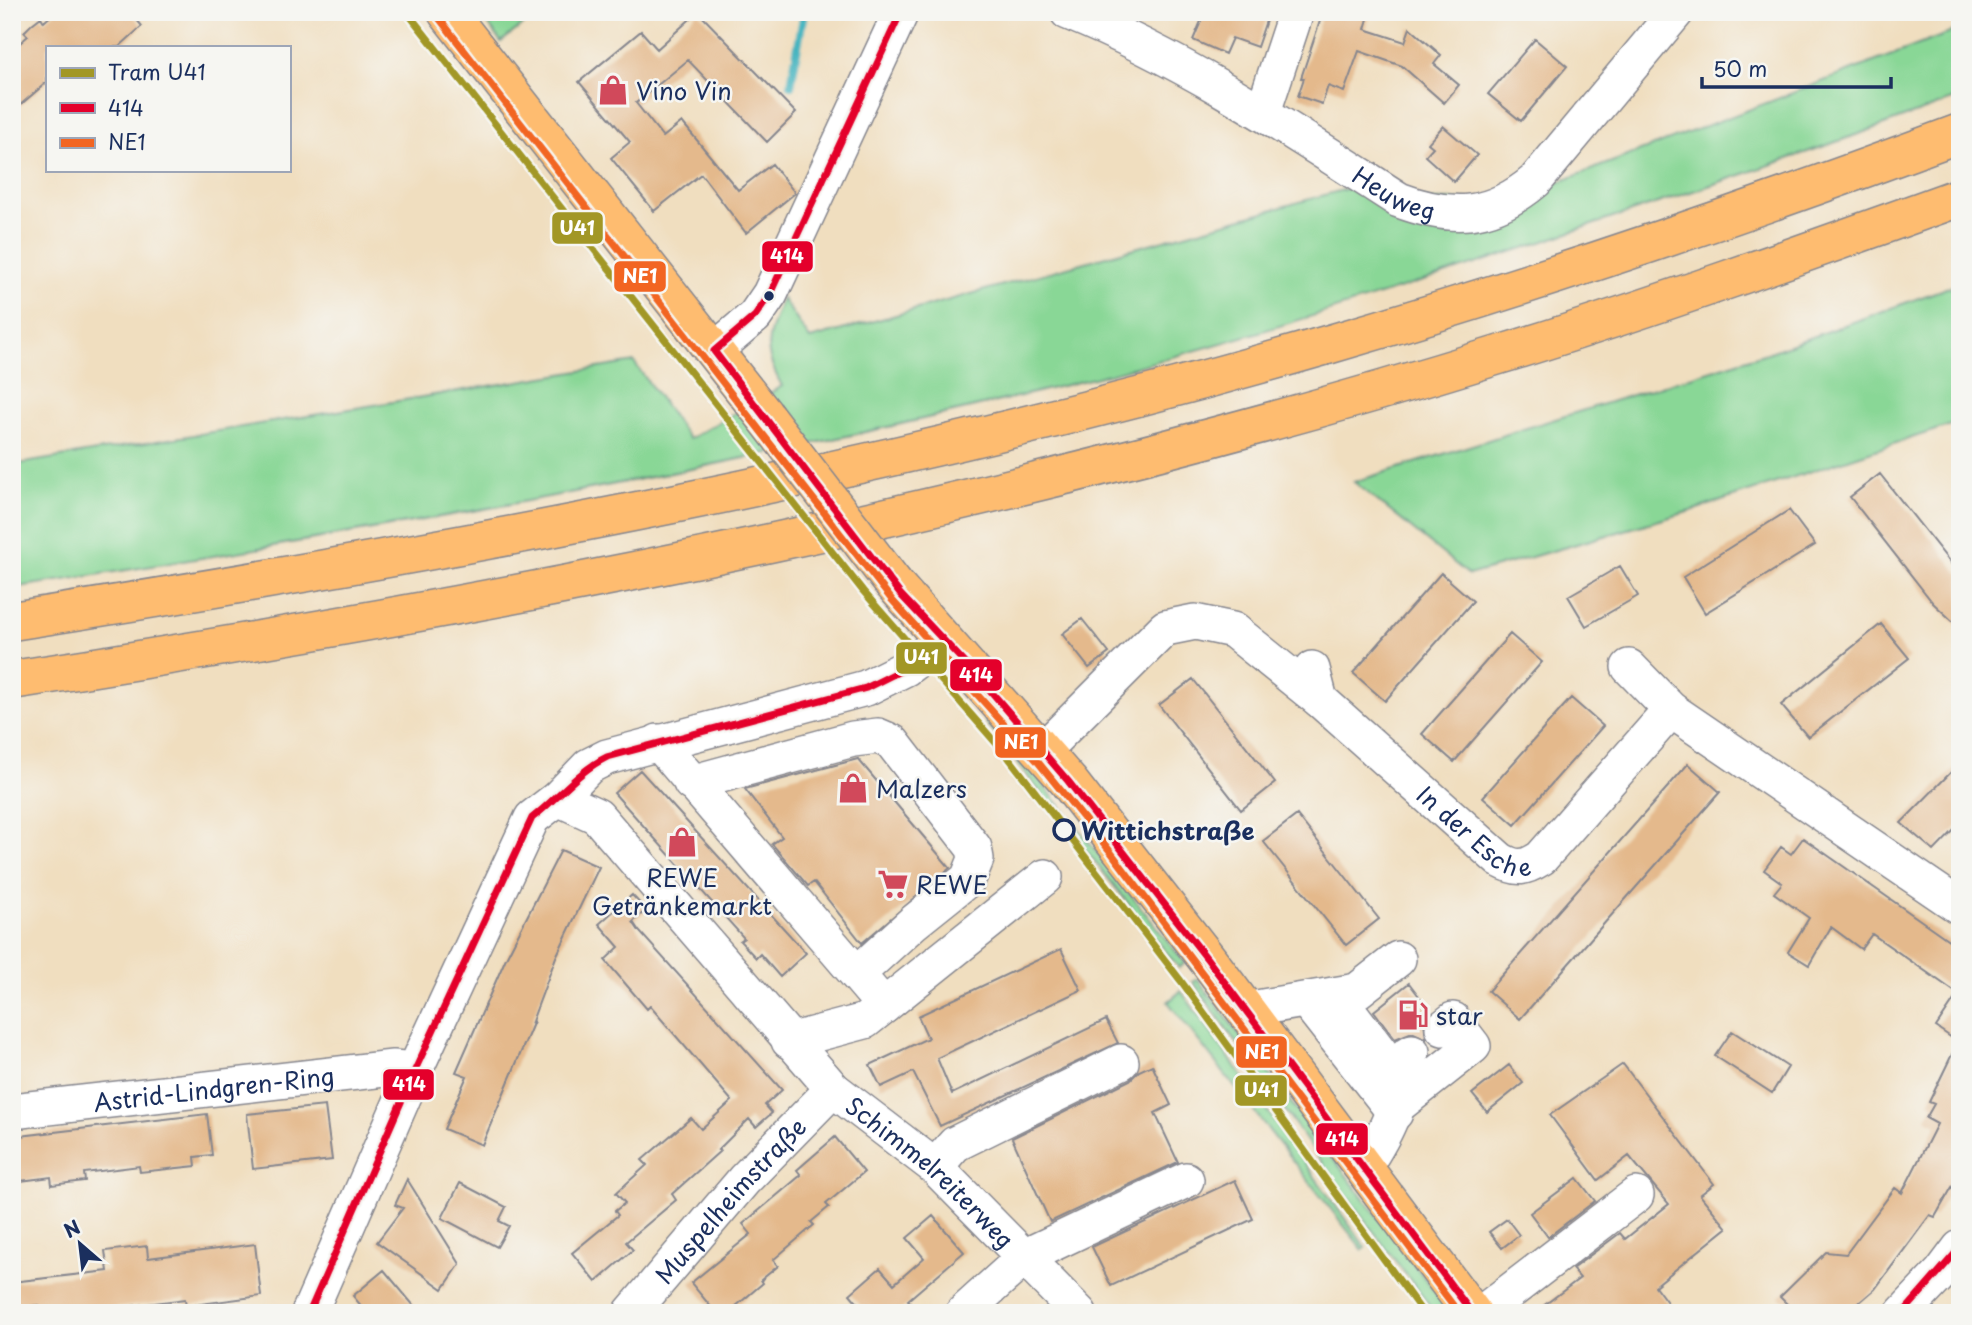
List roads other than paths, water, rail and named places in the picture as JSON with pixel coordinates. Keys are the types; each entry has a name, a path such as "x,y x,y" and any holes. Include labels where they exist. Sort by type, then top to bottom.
{"main road":[{"path":"447,12 894,584 1042,751 1245,1010 1472,1313"},
{"path":"12,621 228,586 641,511 846,467 1089,409 1328,345 1573,268 1810,189 1960,134"},
{"path":"12,680 412,614 680,562 963,499 1223,434 1490,358 1755,271 1960,197"}],"street":[{"path":"714,351 755,317 770,294 901,12"},
{"name":"Heuweg","path":"1068,12 1130,37 1263,112 1399,200 1421,209 1452,213 1485,211 1513,200 1535,181 1676,12"},
{"path":"1263,112 1296,12"},
{"name":"In der Esche","path":"1042,751 1165,628 1195,622 1233,630 1316,684 1500,860 1513,867 1525,868 1541,858 1671,709"},
{"path":"309,1313 415,1070 532,818 558,799 589,766 658,742 866,688 906,668 942,641"},
{"path":"1629,667 1671,709 1960,907"},
{"path":"691,783 853,739 878,736 892,742 974,848 976,859 968,879 858,974"},
{"path":"658,742 884,1006"},
{"path":"558,799 597,816 833,1090"},
{"path":"789,1041 865,1021 1045,877"},
{"path":"1245,1010 1334,996 1398,959"},
{"path":"1334,996 1403,1082"},
{"path":"1334,996 1403,1082"},
{"path":"1363,1168 1389,1129 1403,1082 1473,1046 1453,1020 1443,1028"},
{"path":"935,1167 955,1144 1121,1062"},
{"name":"Astrid-Lindgren-Ring","path":"12,1111 393,1068 415,1070"},
{"name":"Schimmelreiterweg","path":"833,1090 935,1167 1080,1313"},
{"name":"Muspelheimstraße","path":"631,1313 744,1180 833,1090"},
{"name":"Schimmelreiterweg","path":"963,1313 1026,1256 1186,1180"},
{"path":"1482,1313 1636,1195"},
{"path":"1903,1313 1942,1272 1960,1248"}],"waterway":[{"path":"791,85 804,12"}],"tram line":[{"name":"U41","path":"407,12 863,591 1009,758 1181,981 1423,1313"}],"place":[{"name":"Vino Vin","path":"613,90"},
{"name":"Malzers","path":"853,788"},
{"name":"Wittichstraße","path":"1064,830"},
{"name":"REWE Getränkemarkt","path":"682,842"},
{"name":"REWE","path":"893,884"},
{"name":"star","path":"1413,1015"}]}
